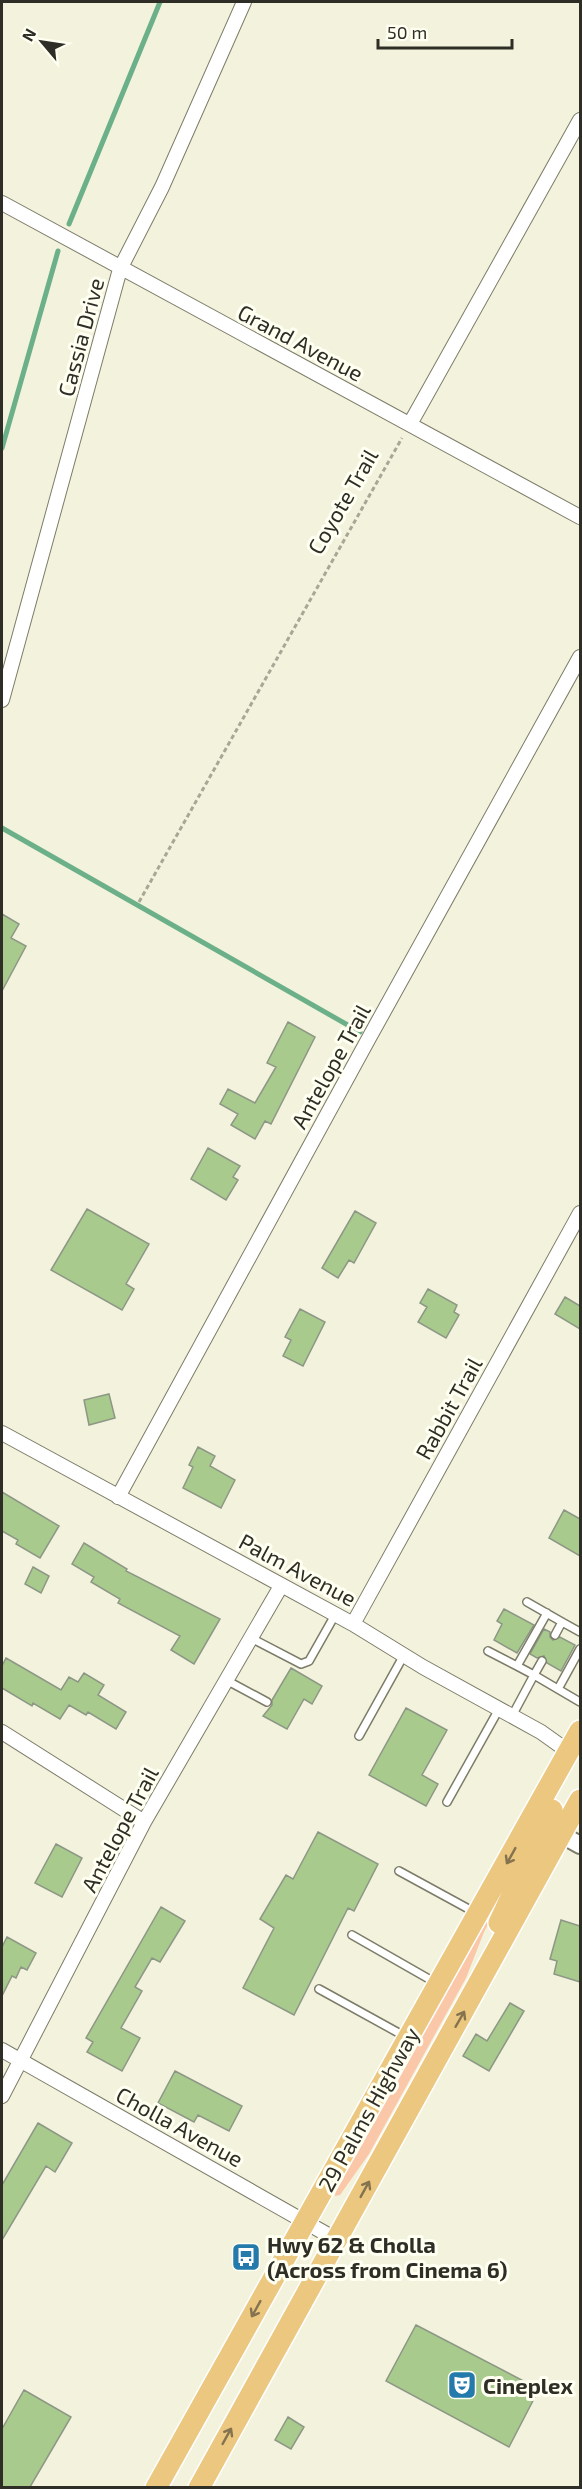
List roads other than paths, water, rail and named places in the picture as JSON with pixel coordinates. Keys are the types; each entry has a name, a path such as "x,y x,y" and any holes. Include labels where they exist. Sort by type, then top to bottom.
{"main road":[{"name":"29 Palms Highway","path":"156,2487 580,1731"},
{"path":"491,1964 490,1941 545,1822 578,1764 569,1752"},
{"name":"29 Palms Highway","path":"199,2487 580,1800"}],"street":[{"name":"Cassia Drive","path":"2,700 120,269 162,187 244,2"},
{"path":"410,424 580,120"},
{"name":"Grand Avenue","path":"2,203 580,517"},
{"name":"Antelope Trail","path":"118,1497 580,657"},
{"name":"Rabbit Trail","path":"353,1624 580,1213"},
{"name":"Palm Avenue","path":"2,1433 353,1624 512,1716 569,1752"},
{"name":"Antelope Trail","path":"2,2096 144,1822 281,1586"},
{"path":"2,1732 144,1822"},
{"path":"562,1835 580,1845"},
{"name":"Cholla Avenue","path":"2,2050 337,2240"}],"lane":[{"path":"527,1602 580,1632"},
{"path":"517,1666 547,1613"},
{"path":"251,1638 301,1664 309,1661 335,1615"},
{"path":"555,1635 562,1622"},
{"path":"558,1689 580,1649"},
{"path":"488,1651 580,1702"},
{"path":"359,1736 404,1655"},
{"path":"512,1716 542,1661"},
{"path":"226,1680 267,1702"},
{"path":"447,1802 499,1709"},
{"path":"399,1871 478,1914"},
{"path":"352,1935 439,1984"},
{"path":"319,1989 408,2038"}],"waterway":[{"path":"69,224 160,2"},
{"path":"2,448 58,251"},
{"path":"2,828 360,1032"}],"place":[{"name":"Hwy 62 & Cholla (Across from Cinema 6)","path":"246,2257"},
{"name":"Cineplex","path":"462,2385"}]}
